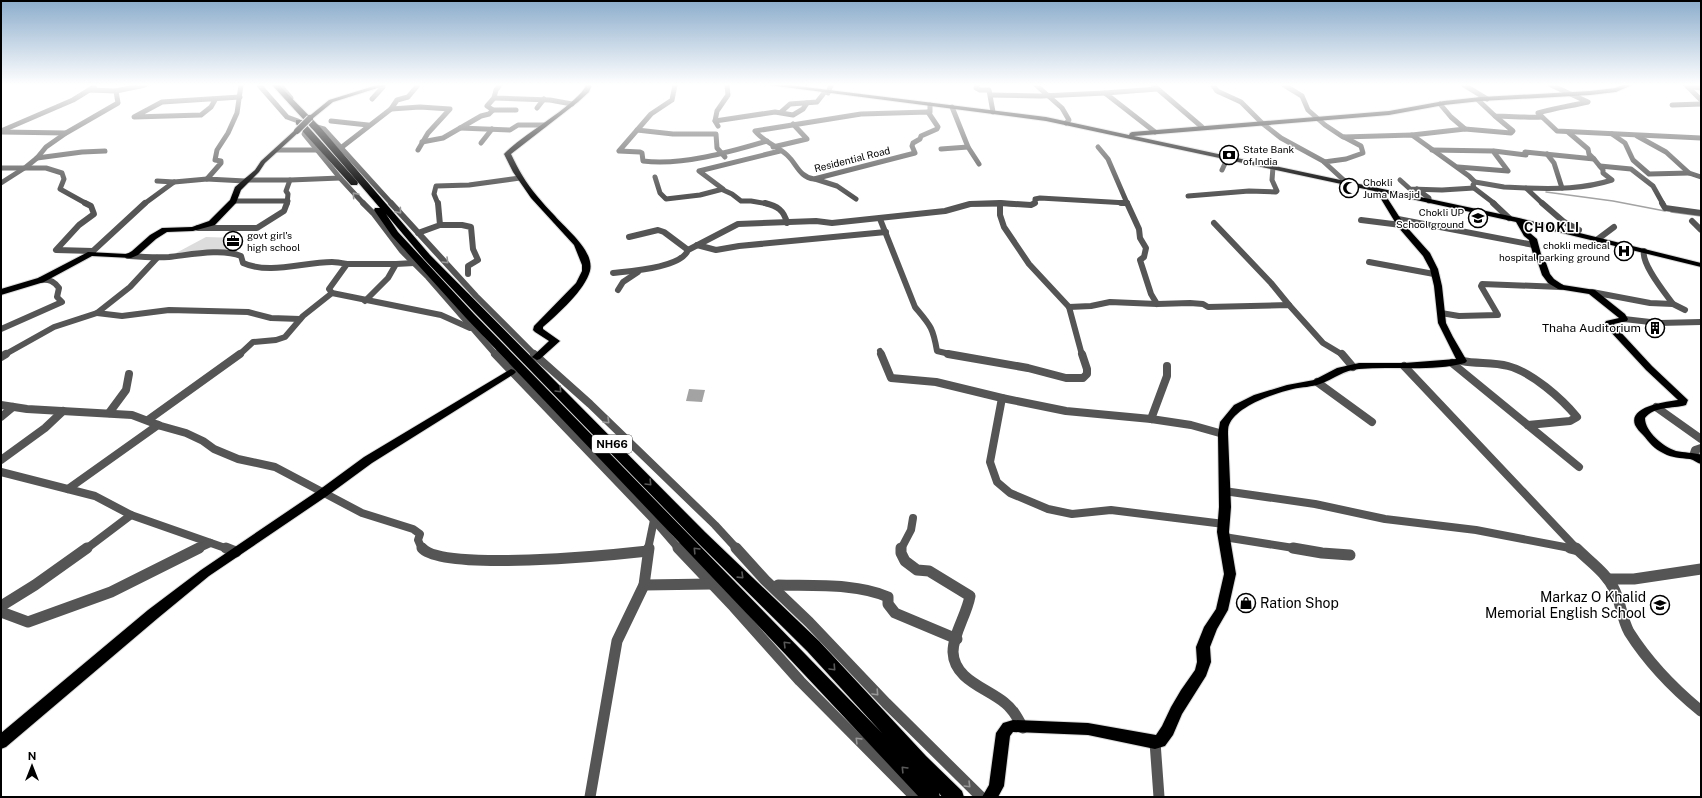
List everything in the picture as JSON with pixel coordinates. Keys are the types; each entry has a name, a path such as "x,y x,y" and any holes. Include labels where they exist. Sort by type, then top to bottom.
{"highway":[{"name":"NH66","path":"304,123 331,159 380,213 402,242 470,316 793,651 931,797"},
{"name":"NH66","path":"304,123 476,308 700,536 813,646 920,762 956,797"}],"main road":[{"path":"537,357 554,341 538,330 539,326 563,304 586,272 586,264 578,244 552,217 520,178 507,154 548,122"},
{"path":"1061,122 1519,220 1701,265"},
{"path":"1124,136 1202,127 1276,122"},
{"path":"1,292 41,280 93,252 128,256 165,230 198,228 212,223 233,201 238,189 257,171 263,162 304,123"},
{"path":"990,797 996,786 1003,733 1008,728 1013,726 1023,728 1088,729 1155,742 1160,741 1168,730 1176,712 1201,672 1204,662 1203,647 1211,626 1222,610 1230,574 1224,537 1223,434 1224,424 1238,407 1258,397 1290,387 1317,382 1340,370 1353,367 1404,366 1457,362 1440,313 1438,286 1434,269 1426,255 1376,189"},
{"path":"1519,220 1527,234 1532,239 1546,275 1551,281 1561,286 1592,292 1624,319"},
{"path":"1624,319 1611,322 1610,325 1649,368 1679,395 1683,401 1656,407 1644,413 1640,418 1640,424 1647,435 1655,442 1673,453 1700,455"},
{"path":"1,742 154,614 205,574 323,494 380,452 443,412 474,396 511,372"}],"street":[{"path":"1,131 21,122"},
{"path":"1,182 26,168 46,148 66,133 85,122"},
{"path":"207,179 221,163 221,161 215,160 217,148 230,129 232,122"},
{"path":"342,122 368,125"},
{"path":"342,147 372,122"},
{"path":"418,150 428,133 438,122"},
{"path":"422,142 443,138 470,122"},
{"path":"644,122 619,151 640,152 642,153 642,160 649,162 658,163 724,154 767,141"},
{"path":"716,122 718,126"},
{"path":"793,124 805,122"},
{"name":"Residential Road","path":"793,124 755,131 773,147 790,158 801,174 811,179 915,153 912,146 913,143 920,139 921,136 937,130 938,127 936,122"},
{"path":"958,122 968,147 979,164"},
{"path":"1142,122 1155,132"},
{"path":"1196,122 1202,127"},
{"path":"1321,122 1343,137 1361,146 1362,153 1346,159 1325,162"},
{"path":"1457,122 1465,129"},
{"path":"1343,137 1412,135 1465,129 1511,133 1513,131 1502,122"},
{"path":"1548,122 1557,131 1701,138"},
{"path":"915,797 800,681 654,520 547,407 511,372 428,277 402,250 374,214 316,150 304,134 304,123 324,129 476,296 537,357 590,404 715,525 766,580 980,797"},
{"path":"1262,123 1298,148 1325,162 1347,183"},
{"path":"773,147 807,139 793,124"},
{"path":"460,128 510,130 518,125 544,125"},
{"path":"481,143 492,129"},
{"path":"637,130 673,134 716,134 717,148 724,154 725,165"},
{"path":"1,131 66,133"},
{"path":"1400,180 1410,189 1474,185 1565,189 1593,186 1612,180 1603,173 1600,166 1589,154 1588,149 1568,132"},
{"path":"1609,133 1626,143 1633,160 1643,170"},
{"path":"1634,134 1666,152 1690,172 1701,177"},
{"path":"1412,135 1457,167 1509,218"},
{"path":"1658,137 1669,149 1666,152"},
{"path":"941,149 968,147"},
{"path":"1098,147 1108,159 1139,229 1140,238 1146,248 1144,257 1140,260 1146,275 1151,295 1157,304"},
{"path":"277,150 316,150"},
{"path":"1432,150 1494,151 1526,155 1525,152 1594,160"},
{"path":"37,158 82,152 105,151"},
{"path":"721,189 723,187 699,171 780,151"},
{"path":"1457,167 1508,171 1494,151"},
{"path":"1547,154 1554,163 1565,189"},
{"path":"1222,170 1228,157"},
{"path":"1600,166 1643,170 1653,174 1690,172"},
{"path":"1273,167 1272,185 1277,191"},
{"path":"1,168 46,168 62,173 64,179 60,189 91,206 94,210 94,214 79,226 56,250 93,252 150,198 174,182"},
{"path":"1631,169 1654,186 1664,208 1701,213"},
{"path":"655,177 660,193 666,201 700,195 721,189 732,194 741,201 756,200 784,212 787,223"},
{"path":"157,181 174,182 207,179 246,181 340,178"},
{"path":"440,225 439,205 434,194 436,186 468,185 520,178"},
{"path":"811,179 837,186 856,199"},
{"path":"198,228 257,228 284,211 288,201 286,190 290,180"},
{"path":"1526,188 1558,218 1567,225 1579,230 1576,234"},
{"path":"1417,189 1429,198 1429,201"},
{"path":"1188,196 1277,191 1284,194"},
{"path":"613,273 660,266 682,258 686,255 688,250 734,225 816,221 832,223 880,219 945,211 963,204 1000,203 1031,205 1035,203 1035,199 1040,198 1127,203"},
{"path":"233,201 288,201"},
{"path":"880,219 915,306 920,314 924,316 932,329 937,351 941,354 1028,368 1066,378 1083,378 1087,374 1087,369 1077,340 1069,307 1033,269 1004,227 1000,214 1000,203"},
{"path":"1361,220 1400,222 1534,245"},
{"path":"1692,221 1701,230"},
{"path":"1214,223 1271,283 1322,343 1342,354 1353,367"},
{"path":"418,233 440,225 462,225 471,227 473,249 478,260 468,266 468,274"},
{"path":"1598,239 1601,235 1610,232 1614,227"},
{"path":"629,237 658,230 664,232 688,250"},
{"path":"697,246 716,250 739,246 886,232"},
{"path":"1644,251 1643,255 1649,269 1673,304"},
{"path":"128,256 157,258 193,254 229,253 241,256 243,263 252,268 286,268 332,262 347,264 414,263"},
{"path":"1,356 54,327 97,313 130,287 157,258"},
{"path":"1369,262 1434,274"},
{"path":"347,264 329,289 332,293 365,301 441,315 473,329"},
{"path":"365,301 388,278 396,264"},
{"path":"618,290 628,277 640,270"},
{"path":"1,329 62,302 57,297 59,288 56,284 47,279 41,280"},
{"path":"1440,313 1459,316 1498,315 1484,291 1482,284 1536,287 1561,286"},
{"path":"1592,292 1650,303 1673,304 1685,310"},
{"path":"148,420 242,353 253,342 280,340 300,319 332,293"},
{"path":"1069,307 1091,306 1110,302 1157,304 1190,303 1203,304 1208,307 1289,305"},
{"path":"97,313 122,316 169,310 248,312 270,318 300,319"},
{"path":"1624,319 1659,323 1701,322"},
{"path":"880,351 891,378 936,382 1002,398 1066,411 1151,419 1191,425 1223,434"},
{"path":"1457,362 1515,367 1550,392 1575,414 1583,424"},
{"path":"1457,362 1528,425 1579,467"},
{"path":"1151,419 1167,376 1167,366"},
{"path":"1404,366 1578,550 1608,578 1615,591 1628,630 1657,667 1687,701 1701,711"},
{"path":"109,413 126,390 129,374"},
{"path":"1317,382 1372,422"},
{"path":"1002,398 990,462 997,482 1010,493 1048,509 1072,514 1111,510 1224,524"},
{"path":"1,405 63,411 132,415 148,420 158,425 186,433 203,441 214,449 238,459 275,467 362,514 413,529 420,534 418,540 423,550 432,554 458,560 565,558 648,551"},
{"path":"1,416 13,407"},
{"path":"1656,407 1701,439"},
{"path":"1,460 45,428 63,411"},
{"path":"1528,425 1570,421 1577,417 1575,414"},
{"path":"68,489 158,425"},
{"path":"1,472 81,491 95,496 131,515 236,552"},
{"path":"1224,491 1315,504 1385,519 1476,530 1578,550"},
{"path":"1,606 29,591 131,515"},
{"path":"913,518 911,530 901,547 901,553 905,561 917,570 929,571 970,596 953,651 954,661 968,679 1011,709 1023,728"},
{"path":"590,797 617,641 644,585 648,551 654,520"},
{"path":"1224,537 1350,556"},
{"path":"1,612 28,622 111,592 210,543"},
{"path":"1608,578 1634,579 1701,569"},
{"path":"644,585 711,584"},
{"path":"778,585 847,588 882,593 888,597 888,604 895,613 957,639"},
{"path":"1155,742 1159,797"}],"shaded area":[{"path":"206,237 237,238 229,250 176,253"},
{"path":"689,389 705,390 702,402 686,401"}],"waterway":[{"path":"1546,192 1613,201 1665,211"},
{"path":"1671,212 1701,216"}],"place":[{"name":"State Bank of India","path":"1229,155"},
{"name":"Chokli Juma Masjid","path":"1349,188"},
{"name":"Chokli UP School ground","path":"1478,218"},
{"name":"govt girl's high school","path":"233,241"},
{"name":"chokli medical hospital parking ground","path":"1624,251"},
{"name":"Thaha Auditorium","path":"1655,328"},
{"name":"Ration Shop","path":"1246,603"},
{"name":"Markaz O Khalid Memorial English School","path":"1660,605"}],"district":[{"name":"CHOKLI","path":"1552,227"}]}
